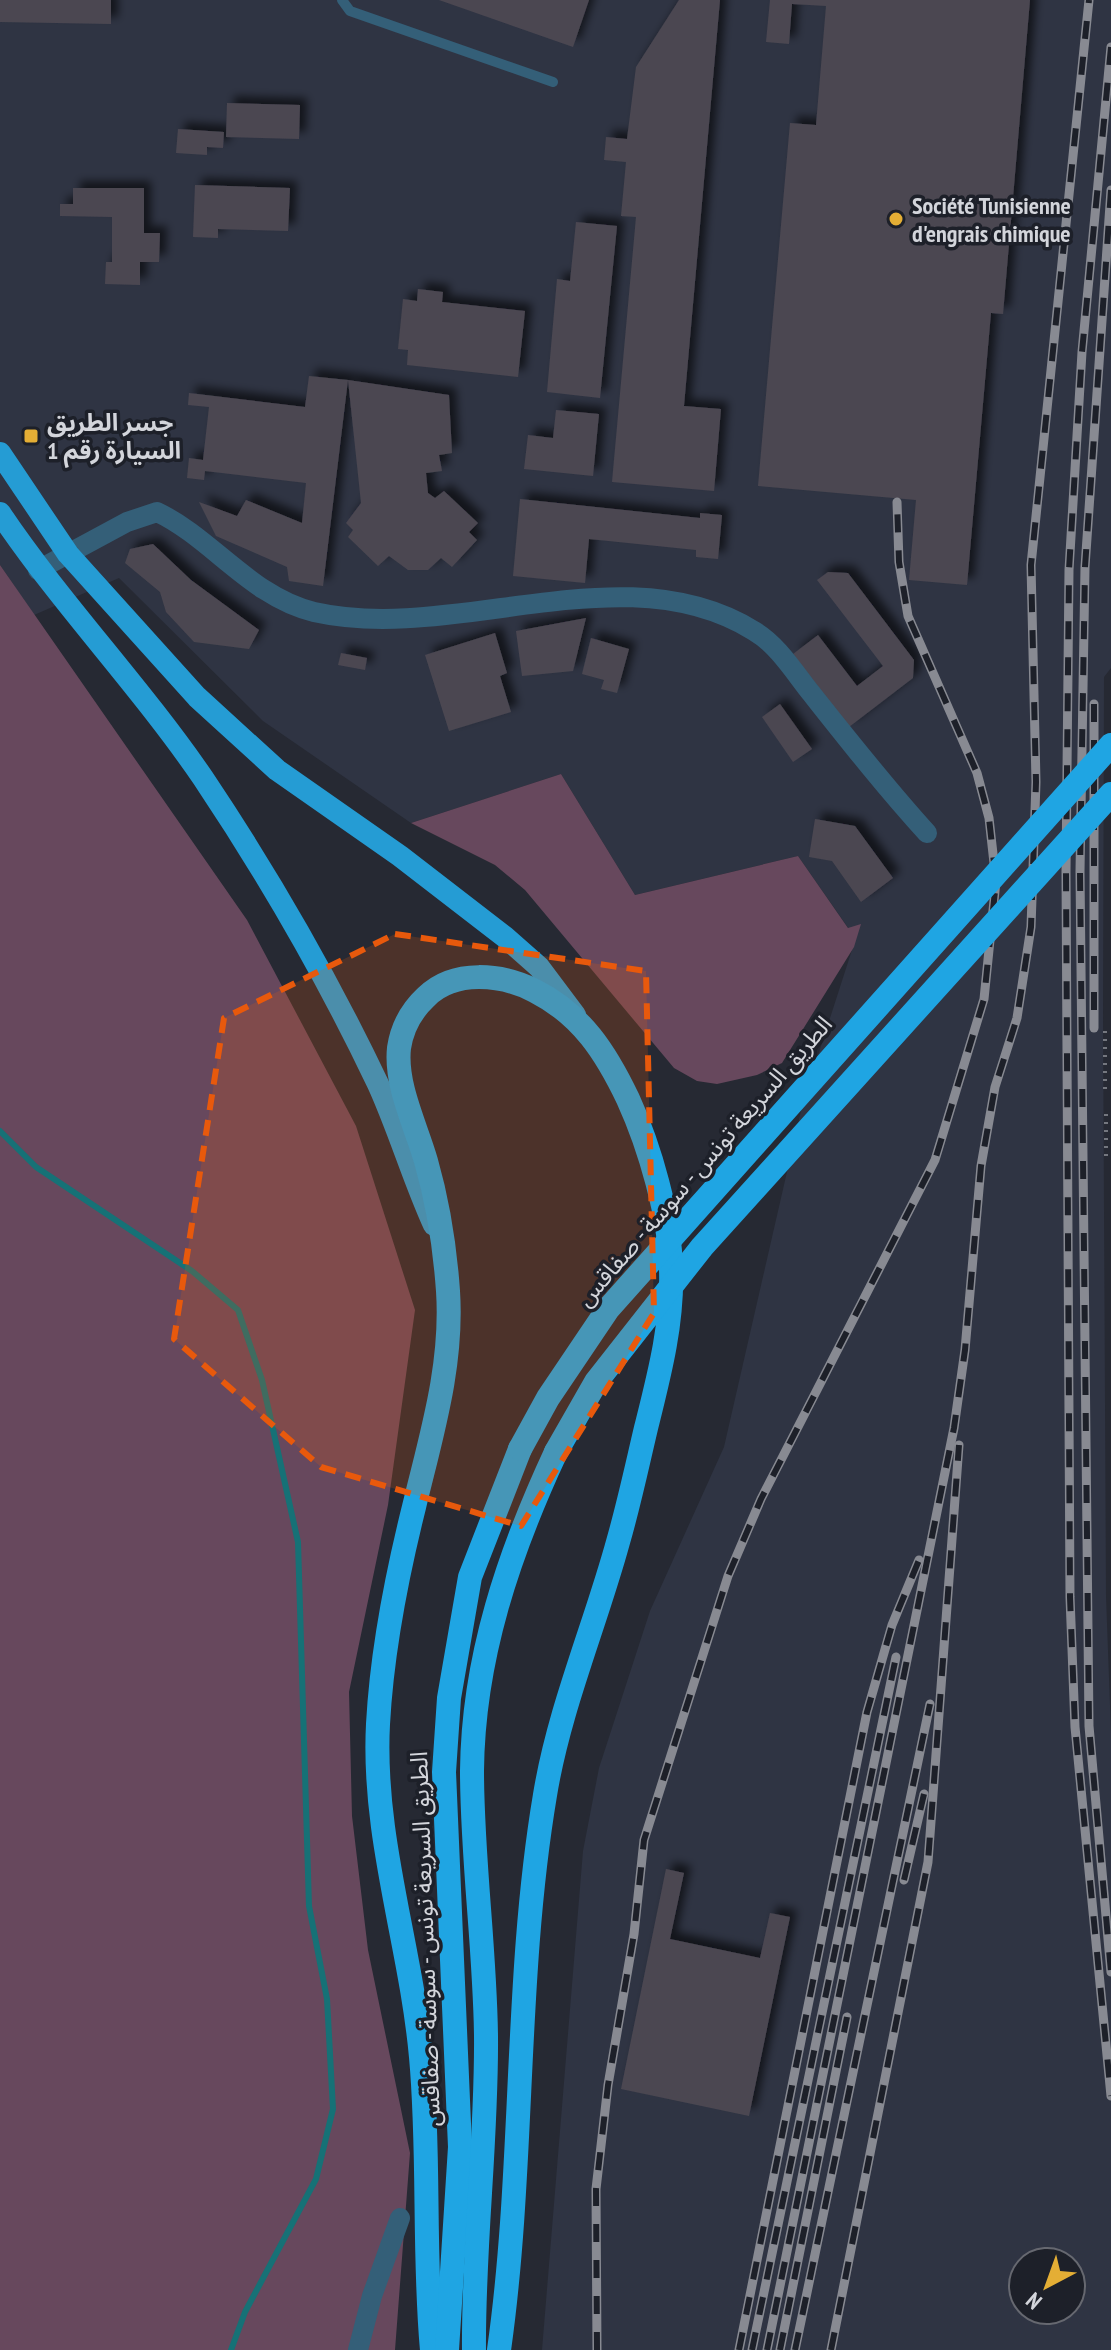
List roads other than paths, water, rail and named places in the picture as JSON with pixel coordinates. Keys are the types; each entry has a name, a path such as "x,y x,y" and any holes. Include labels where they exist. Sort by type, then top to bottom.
{"highway":[{"path":"0,453 68,554 141,639 236,734 277,770 400,856 539,967 609,1059 636,1118 657,1186 671,1267 665,1351 618,1542 567,1706 546,1788 526,1929 513,2195 499,2350"},
{"path":"0,513 38,570 202,778 278,900 337,1003 377,1084 444,1248"},
{"name":"الطريق السريعة تونس - سوسة - صفاقس","path":"447,2350 460,2147 444,1772 449,1698 470,1577 520,1449 548,1398 608,1309 1111,745"},
{"path":"474,2350 486,2119 486,2033 472,1770 477,1704 499,1591 520,1530 556,1452 596,1382 702,1247 1111,794"},
{"path":"432,2350 426,2287 428,2198 421,2055 408,1957 391,1883 376,1790 378,1720 391,1603 437,1414 448,1347 444,1248 427,1167 401,1081 398,1053 406,1022 427,996 443,984 466,978 510,980 536,991 575,1016"}],"street":[{"path":"38,570 134,518 157,512 175,520 220,559 263,588 310,611 365,621 420,620 590,599 658,599 689,604 756,632 927,833"},
{"path":"358,2350 372,2296 400,2218"}],"lane":[{"path":"342,0 350,11 553,82"}],"waterway":[{"path":"0,1131 36,1167 192,1271 238,1310 262,1380 298,1542 309,1906 327,1999 333,2109 316,2179 245,2312 231,2350"}],"railway":[{"path":"767,2350 954,1428 965,1350 981,1166 995,1087 1017,1018 1031,927 1036,782 1031,565 1089,0"},
{"path":"1111,47 1082,352 1069,570 1066,872 1070,1597 1075,1727 1111,2096"},
{"path":"1111,190 1085,567 1080,872 1089,1726 1111,1972"},
{"path":"597,2350 596,2189 608,2085 634,1934 644,1840 728,1576 761,1499 935,1160 984,999 996,881 989,818 977,773 908,616 899,562 897,502"},
{"path":"1094,704 1094,1028"},
{"path":"831,2350 928,1862 959,1445"},
{"path":"739,2350 867,1712 892,1625 919,1560"},
{"path":"752,2350 896,1657"},
{"path":"795,2350 930,1704"},
{"path":"904,1880 924,1794"},
{"path":"780,2350 847,2017"}],"place":[{"name":"Société Tunisienne d'engrais chimique","path":"896,219"},
{"name":"جسر الطريق السيارة رقم 1","path":"31,436"}]}
